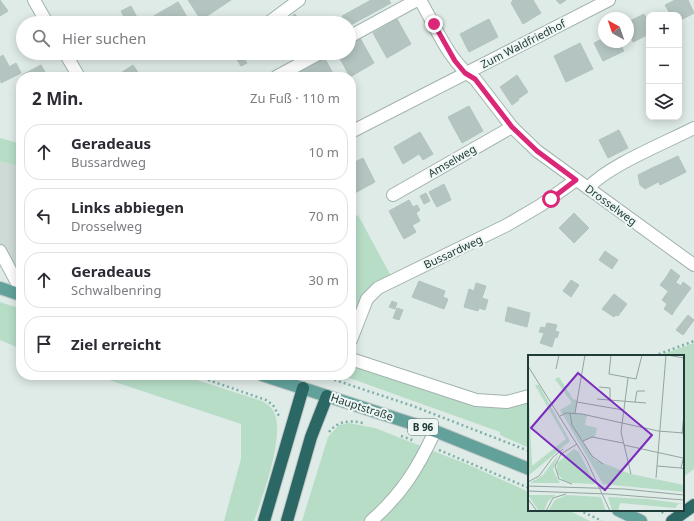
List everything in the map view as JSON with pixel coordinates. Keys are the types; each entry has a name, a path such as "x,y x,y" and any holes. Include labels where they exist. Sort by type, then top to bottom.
{"highway":[{"path":"264,521 303,388"},
{"path":"287,521 311,437 327,396"},
{"path":"672,521 694,505"}],"main road":[{"path":"0,288 16,293"},
{"name":"Hauptstraße","path":"278,380 435,431 528,469"},
{"path":"620,511 641,521"}],"street":[{"path":"34,0 43,16"},
{"path":"277,16 299,0"},
{"path":"356,33 417,0"},
{"name":"Drosselweg","path":"420,0 455,61 465,73 475,79 512,127 537,151 694,265"},
{"name":"Zum Waldfriedhof","path":"356,129 609,0"},
{"path":"69,60 76,72"},
{"path":"285,72 307,60"},
{"name":"Amselweg","path":"392,196 512,127"},
{"path":"588,188 599,178 618,167 694,128"},
{"name":"Bussardweg","path":"356,327 367,299 378,288 507,225 541,205 576,180"},
{"path":"0,251 16,281"},
{"path":"356,361 476,400 507,402 528,396"},
{"path":"371,521 403,490 419,464 435,431"}],"path":[{"path":"657,355 694,341"},
{"path":"208,380 266,400 273,405 279,416"},
{"path":"335,380 413,406 528,451"},
{"path":"581,511 602,521"}],"shaded area":[{"path":"0,161 16,166 16,267 0,262"}],"green space":[{"path":"0,138 16,143 16,166 0,161"},
{"path":"358,215 392,278 377,286 356,326 356,216"},
{"path":"0,302 16,307 16,347 0,340"},
{"path":"694,343 694,469 684,476 684,355 661,355"},
{"path":"356,363 462,398 528,398 528,448 500,435 500,432 355,380"},
{"path":"109,380 197,380 262,401 270,406 276,419 277,432 275,447 272,464 254,521 224,521 241,459 241,424"},
{"path":"349,423 375,428 469,465 528,492 528,511 570,511 590,521 302,521 328,437 339,425"}],"building":[{"path":"0,0 8,11 0,16"},
{"path":"188,0 231,0 207,16 198,16"},
{"path":"371,0 389,0 391,3 356,22 356,16 342,16"},
{"path":"513,0 533,0 541,13 523,24 511,3"},
{"path":"556,0 566,0 560,4"},
{"path":"675,0 688,0 694,13 682,19 682,12 669,12 665,5"},
{"path":"178,2 183,10 172,16 154,16"},
{"path":"131,6 136,16 124,16 121,11"},
{"path":"183,10 186,16 172,16"},
{"path":"644,14 646,18 646,36 634,42 634,19"},
{"path":"397,19 411,44 387,58 373,33"},
{"path":"489,19 498,37 469,52 460,34"},
{"path":"360,38 374,63 356,74 356,72 347,72 341,60 356,60 356,41"},
{"path":"598,41 598,48 622,48 624,51 603,61 594,43"},
{"path":"580,43 593,69 566,82 554,56"},
{"path":"3,55 9,66 0,72 0,57"},
{"path":"237,60 245,60 247,63 241,66"},
{"path":"319,60 326,60 332,72 300,72"},
{"path":"16,63 20,72 16,72 16,76 1,83 0,72"},
{"path":"41,65 45,72 28,72"},
{"path":"133,65 138,72 122,72"},
{"path":"517,75 528,92 512,105 500,87"},
{"path":"469,106 483,131 462,143 448,117"},
{"path":"619,130 628,148 608,158 599,140"},
{"path":"420,132 433,154 423,160 419,154 403,164 394,147"},
{"path":"678,156 686,172 660,185 652,168"},
{"path":"363,158 375,182 356,192 356,162"},
{"path":"652,168 658,182 645,189 640,185 638,175"},
{"path":"444,184 449,195 434,202 429,192"},
{"path":"426,193 430,201 424,204 420,196"},
{"path":"449,195 451,200 437,207 434,202"},
{"path":"409,200 413,207 417,205 420,210 416,213 420,221 400,232 389,211"},
{"path":"574,213 589,228 574,243 559,228"},
{"path":"412,225 416,232 404,239 400,232"},
{"path":"605,251 618,260 612,269 599,260"},
{"path":"671,269 680,276 676,282 667,276"},
{"path":"667,276 675,282 668,291 660,285"},
{"path":"571,280 579,285 571,297 563,291"},
{"path":"419,281 445,291 443,297 448,299 444,309 412,297"},
{"path":"675,282 681,286 683,282 691,288 675,310 662,300"},
{"path":"476,283 486,286 482,298 488,300 485,310 479,308 478,311 464,307 469,289 474,291"},
{"path":"614,294 627,304 618,316 616,315 614,317 602,309"},
{"path":"392,301 397,303 395,309 389,307"},
{"path":"667,304 675,310 672,315 664,309"},
{"path":"508,307 530,313 527,327 505,321"},
{"path":"397,308 403,310 399,320 393,318"},
{"path":"688,315 694,320 683,335 676,330"},
{"path":"547,323 557,325 555,331 559,332 557,338 555,337 552,347 540,343 544,333 539,332 541,327 545,328"}],"route":[{"path":"434,24 455,61 465,73 475,79 521,137 576,180 551,199"}]}
